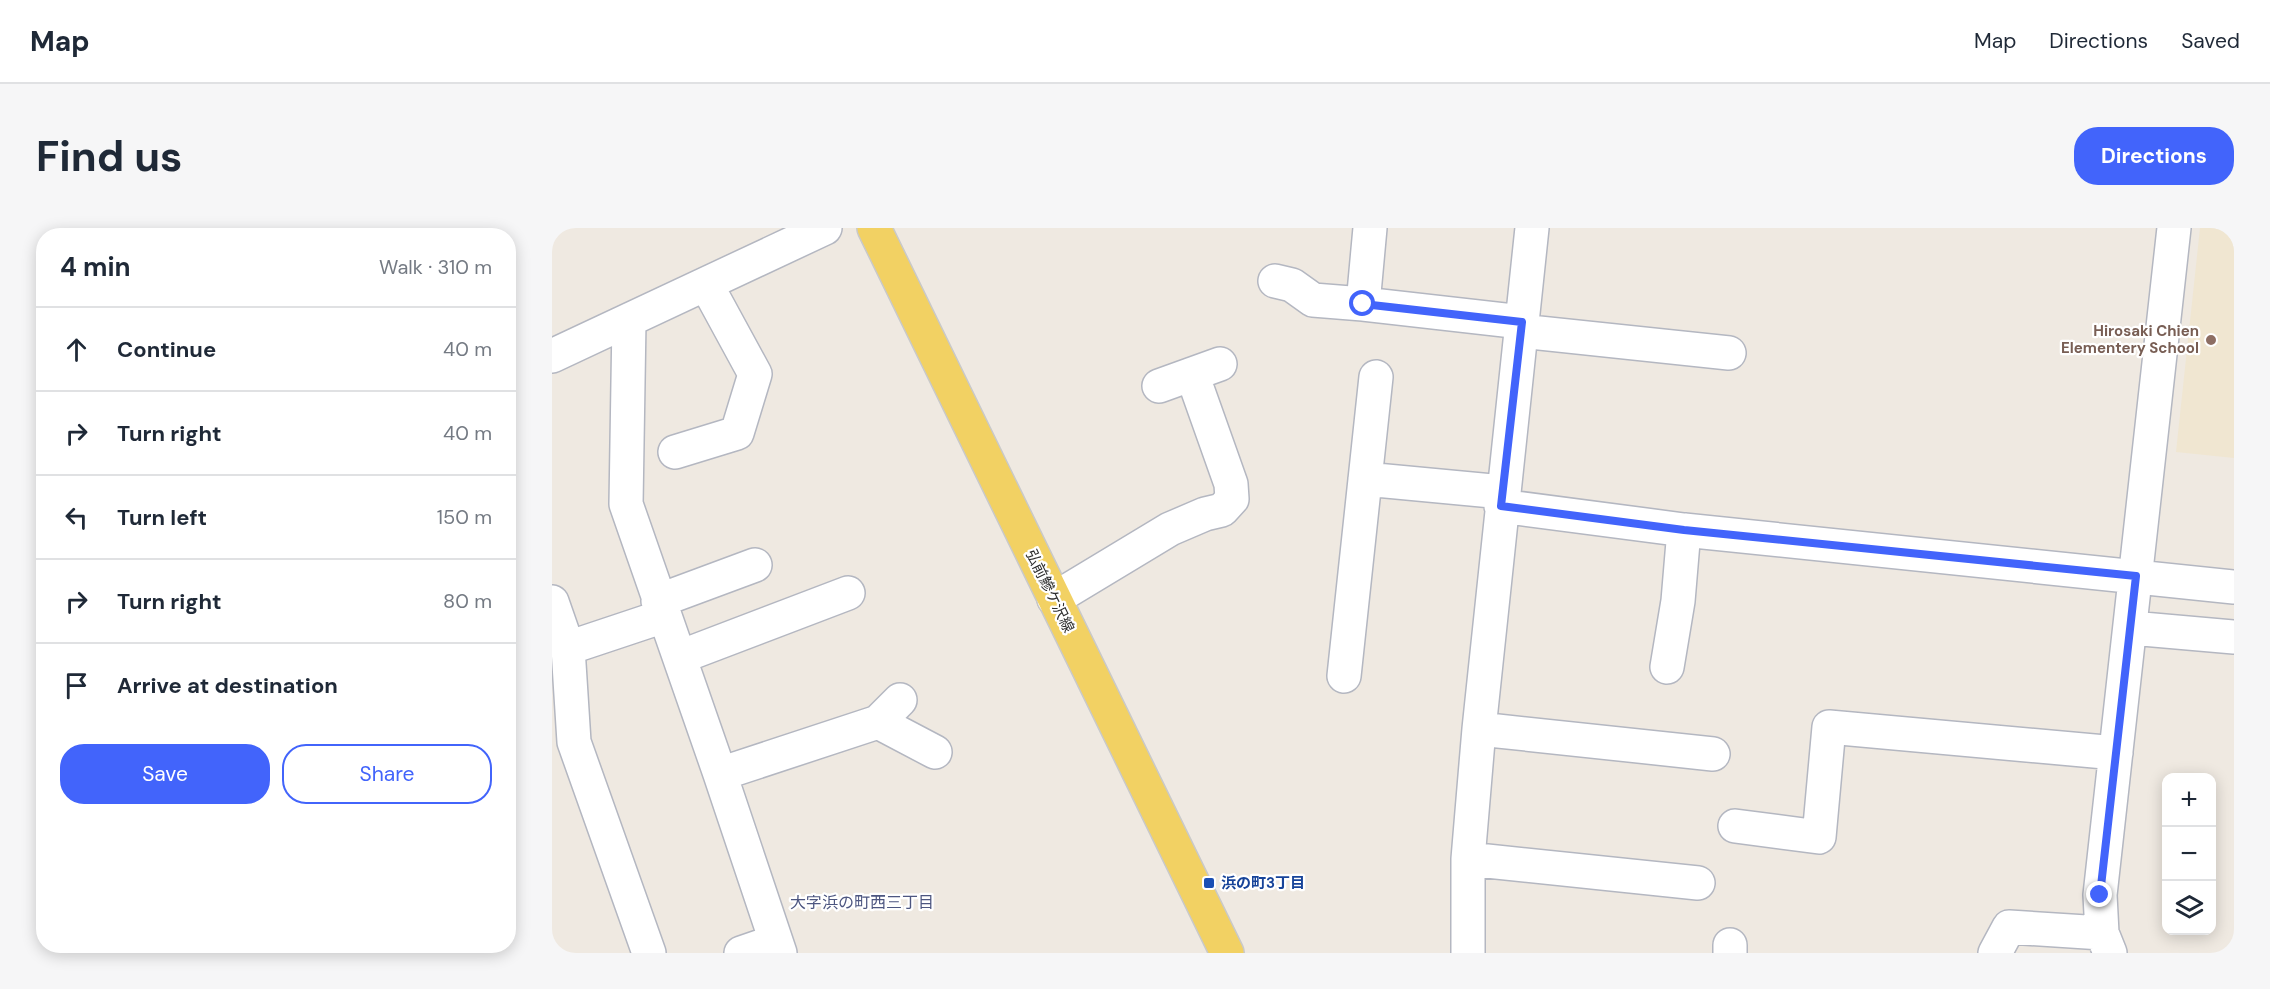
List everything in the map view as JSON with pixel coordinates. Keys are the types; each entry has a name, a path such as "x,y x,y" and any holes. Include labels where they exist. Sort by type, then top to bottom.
{"main road":[{"name":"弘前鰺ケ沢線","path":"874,228 1227,953"}],"street":[{"path":"552,356 825,228"},
{"path":"1363,304 1370,228"},
{"path":"1468,953 1468,859 1479,729 1532,228"},
{"path":"1995,953 2010,927 2106,943 2100,895 2174,228"},
{"path":"1275,281 1292,285 1313,300 1363,304 1729,353"},
{"path":"675,452 736,433 756,374 706,284"},
{"path":"629,321 626,504 778,947 741,953"},
{"path":"1054,599 1170,529 1205,514 1222,510 1232,499 1231,484 1206,369 1159,386"},
{"path":"1344,676 1376,377"},
{"path":"1365,478 1684,530 2234,587"},
{"path":"1667,667 1678,601 1684,530"},
{"path":"568,648 755,565"},
{"path":"680,657 848,593"},
{"path":"552,602 568,648 574,742 649,953"},
{"path":"2131,628 2234,637"},
{"path":"720,774 889,711 935,752"},
{"path":"1735,826 1819,837 1829,727 2116,753"},
{"path":"1479,729 1713,754"},
{"path":"1468,859 1698,883"}],"shaded area":[{"name":"Hirosaki Chien Elementery School","path":"2200,228 2234,228 2234,458 2176,452"}],"waterway":[{"path":"552,945 555,953"}],"place":[{"name":"Hirosaki Chien Elementery School","path":"2211,340"},
{"name":"浜の町3丁目","path":"1209,883"}],"district":[{"name":"大字浜の町西三丁目","path":"862,902"}],"route":[{"path":"1363,304 1522,322 1501,506 1636,525 2136,576 2100,895"}]}
